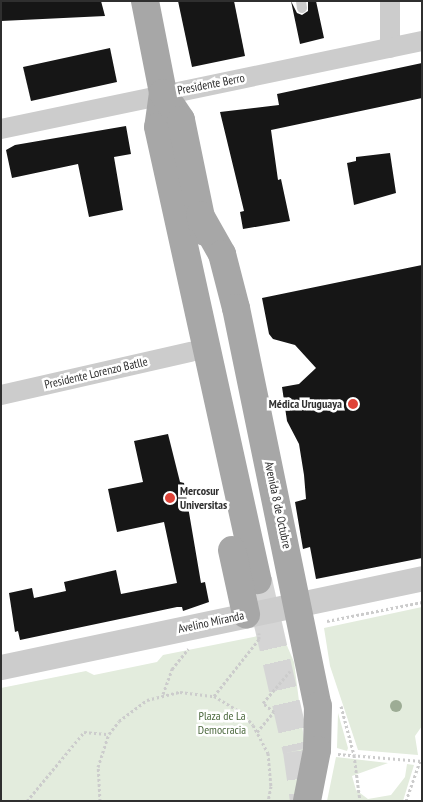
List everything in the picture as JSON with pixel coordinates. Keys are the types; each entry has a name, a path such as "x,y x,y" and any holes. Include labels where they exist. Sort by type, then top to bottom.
{"main road":[{"name":"Avenida 8 de Octubre","path":"144,1 163,93 158,127 188,213 268,578"},
{"name":"Avenida 8 de Octubre","path":"188,213 174,260 190,352 253,613"},
{"name":"Avenida 8 de Octubre","path":"188,213 222,254 236,308 298,603 318,706 318,730 307,801"}],"street":[{"path":"390,1 390,48"},
{"name":"Presidente Berro","path":"1,129 163,93 422,41"},
{"name":"Presidente Lorenzo Batlle","path":"1,395 190,352"},
{"name":"Avelino Miranda","path":"1,667 422,578"}],"path":[{"path":"257,732 274,712 263,702 305,642 324,622 422,602"},
{"path":"214,696 259,640 253,613"},
{"path":"163,694 172,670 207,623"},
{"path":"100,801 98,767 109,734 132,709 163,694 197,692 214,696 242,713 257,732 271,770 268,801"},
{"path":"27,801 84,732 109,734"},
{"path":"332,753 421,761 406,801"}],"green space":[{"path":"422,607 422,726 415,736 418,755 358,750 330,666 324,628"},
{"name":"Plaza de La Democracia","path":"268,634 279,636 285,641 294,662 304,740 300,801 1,801 1,688 86,671 94,675 157,662 163,655"},
{"path":"338,713 348,748 347,751 337,748"},
{"path":"336,757 388,763 352,776 356,790 368,799 391,795 405,777 407,764 414,765 403,801 327,801"}],"building":[{"path":"1,1 101,1 105,16 1,21"},
{"path":"178,1 234,1 245,56 192,67"},
{"path":"291,1 297,13 302,15 308,11 308,1 316,1 324,38 300,44"},
{"path":"110,48 117,82 31,101 23,67"},
{"path":"422,63 422,98 271,130 278,180 281,179 290,221 243,229 240,212 244,211 220,112 279,105 277,94"},
{"path":"126,126 131,154 114,157 123,210 89,217 78,164 12,178 6,150 15,145"},
{"path":"390,153 396,193 354,205 347,163 356,161 356,157"},
{"name":"Médica Uruguaya","path":"422,265 422,558 316,579 310,547 303,549 295,502 306,499 304,475 299,444 287,421 282,387 299,384 316,368 295,345 273,339 269,334 262,298"},
{"path":"168,434 180,482 184,483 201,583 205,582 209,602 183,611 182,607 177,607 20,640 18,631 15,632 9,593 32,588 34,598 66,591 64,582 116,570 121,594 177,583 164,522 117,532 108,489 143,482 134,441"}],"tunnel":[{"path":"258,580 297,751 304,801"}],"place":[{"name":"Médica Uruguaya","path":"353,404"},
{"name":"Mercosur Universitas","path":"170,498"}]}
